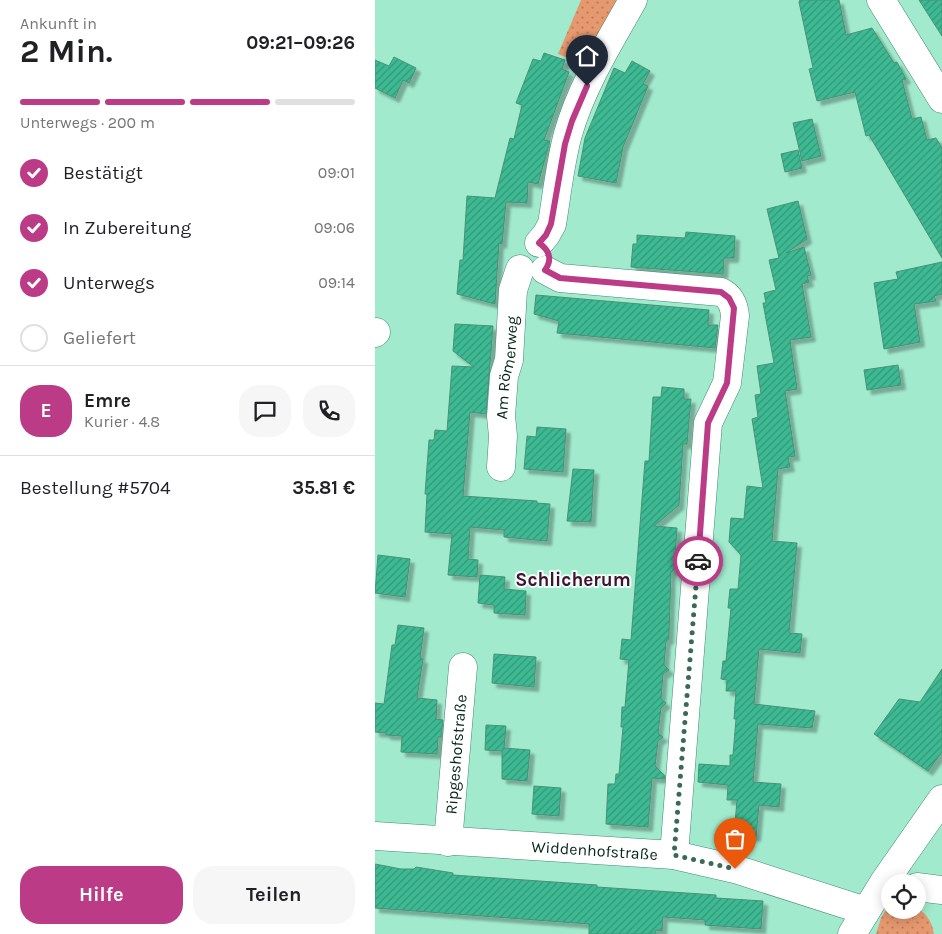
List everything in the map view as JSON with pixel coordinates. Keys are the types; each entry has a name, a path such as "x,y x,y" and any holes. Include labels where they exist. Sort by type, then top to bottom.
{"street":[{"name":"Am Römerweg","path":"501,468 503,436 501,416 504,376 509,360 513,290 533,270 549,265 549,253 539,243 546,235 551,224 565,144 580,100 599,59 633,0"},
{"path":"881,0 942,99"},
{"path":"533,270 560,278 721,292 729,298 734,308 727,383 708,423 674,855"},
{"name":"Ripgeshofstraße","path":"447,842 463,667"},
{"path":"892,874 942,799"},
{"name":"Widdenhofstraße","path":"375,836 674,855 735,869 859,923"},
{"path":"926,887 942,890"},
{"path":"859,923 881,891"}],"shaded area":[{"path":"581,0 628,0 585,65 558,54"},
{"path":"926,916 934,934 876,934 881,918 926,919"}],"building":[{"path":"800,0 839,0 846,35 872,28 894,63 897,62 906,79 902,80 912,119 921,117 927,140 936,138 942,148 942,258 869,135 866,136 855,92 817,101 809,69 813,68"},
{"path":"919,0 942,0 942,36"},
{"path":"544,53 565,60 562,69 569,72 544,140 550,141 538,184 528,182 527,203 506,202 502,244 499,243 495,304 457,294 460,260 463,260 467,196 495,198 510,138 514,139 522,105 516,103 533,59 541,61"},
{"path":"394,57 416,68 409,83 403,80 395,98 375,88 375,60 389,66"},
{"path":"632,61 650,71 643,84 648,86 623,147 616,183 578,176 585,138 614,68 625,73"},
{"path":"812,119 821,156 802,161 793,123"},
{"path":"798,150 802,168 785,172 781,154"},
{"path":"798,201 807,239 786,253 804,247 811,275 807,276 809,282 802,284 811,337 790,340 797,389 785,391 795,456 788,457 790,467 778,469 772,541 797,543 789,633 802,634 800,653 759,649 754,704 815,711 812,728 758,724 753,782 781,784 779,807 759,805 756,837 734,835 737,800 727,800 728,785 698,782 699,764 730,766 730,755 733,755 736,691 726,691 727,680 721,679 723,661 726,661 731,608 728,608 730,589 738,589 741,555 729,542 731,518 744,519 747,486 763,488 752,419 758,417 755,395 761,394 757,366 774,363 763,303 766,303 764,293 776,290 769,260 779,258 767,209"},
{"path":"686,232 735,236 734,258 724,258 723,274 631,267 633,244 637,244 637,235 685,238"},
{"path":"942,262 942,294 934,296 936,301 914,304 920,342 884,349 874,283 898,279 896,272"},
{"path":"536,295 709,310 708,325 718,325 715,348 557,333 559,321 534,314"},
{"path":"455,324 493,326 486,414 470,412 463,496 537,501 537,503 550,504 547,541 504,537 504,530 470,527 468,559 478,560 477,577 448,575 452,534 425,532 427,494 425,494 429,440 434,440 435,430 447,431 452,366 474,367 453,351"},
{"path":"898,365 901,385 867,390 864,370"},
{"path":"662,387 684,389 684,399 691,399 687,444 683,444 679,505 654,526 677,528 674,569 671,572 669,639 666,641 664,665 669,670 663,674 661,699 666,703 661,708 658,733 663,737 658,741 655,766 665,776 664,779 652,778 648,827 606,824 608,784 615,784 616,774 619,774 623,727 621,727 622,707 625,707 629,660 620,659 622,639 631,640 645,461 649,461 653,397 661,397"},
{"path":"537,427 566,429 563,472 524,469 527,436 536,437"},
{"path":"573,469 594,470 591,522 567,521"},
{"path":"378,555 410,559 405,597 375,593"},
{"path":"480,575 505,577 504,589 526,591 525,615 494,613 494,605 478,603"},
{"path":"398,625 424,628 420,658 423,659 417,698 437,700 436,719 443,720 441,737 438,737 437,754 401,752 402,736 375,732 375,703 384,704 392,645 395,645"},
{"path":"494,654 536,657 534,687 492,683"},
{"path":"942,669 942,752 928,771 874,734 899,699 920,702"},
{"path":"486,725 506,726 504,748 530,750 527,781 502,779 502,751 485,750"},
{"path":"534,786 561,788 559,816 532,814"},
{"path":"375,864 401,869 414,869 416,867 453,873 453,875 597,885 597,887 716,895 716,898 763,901 761,929 705,925 705,920 663,917 662,931 656,930 655,934 589,934 589,924 375,908"}],"way so far":[{"path":"698,561 674,855 735,869"}],"district":[{"name":"Schlicherum","path":"573,579"}],"route":[{"path":"587,86 572,121 565,144 551,224 546,235 539,243 549,253 549,265 545,270 560,278 721,292 727,295 734,308 735,316 727,383 708,423 698,561"}]}
